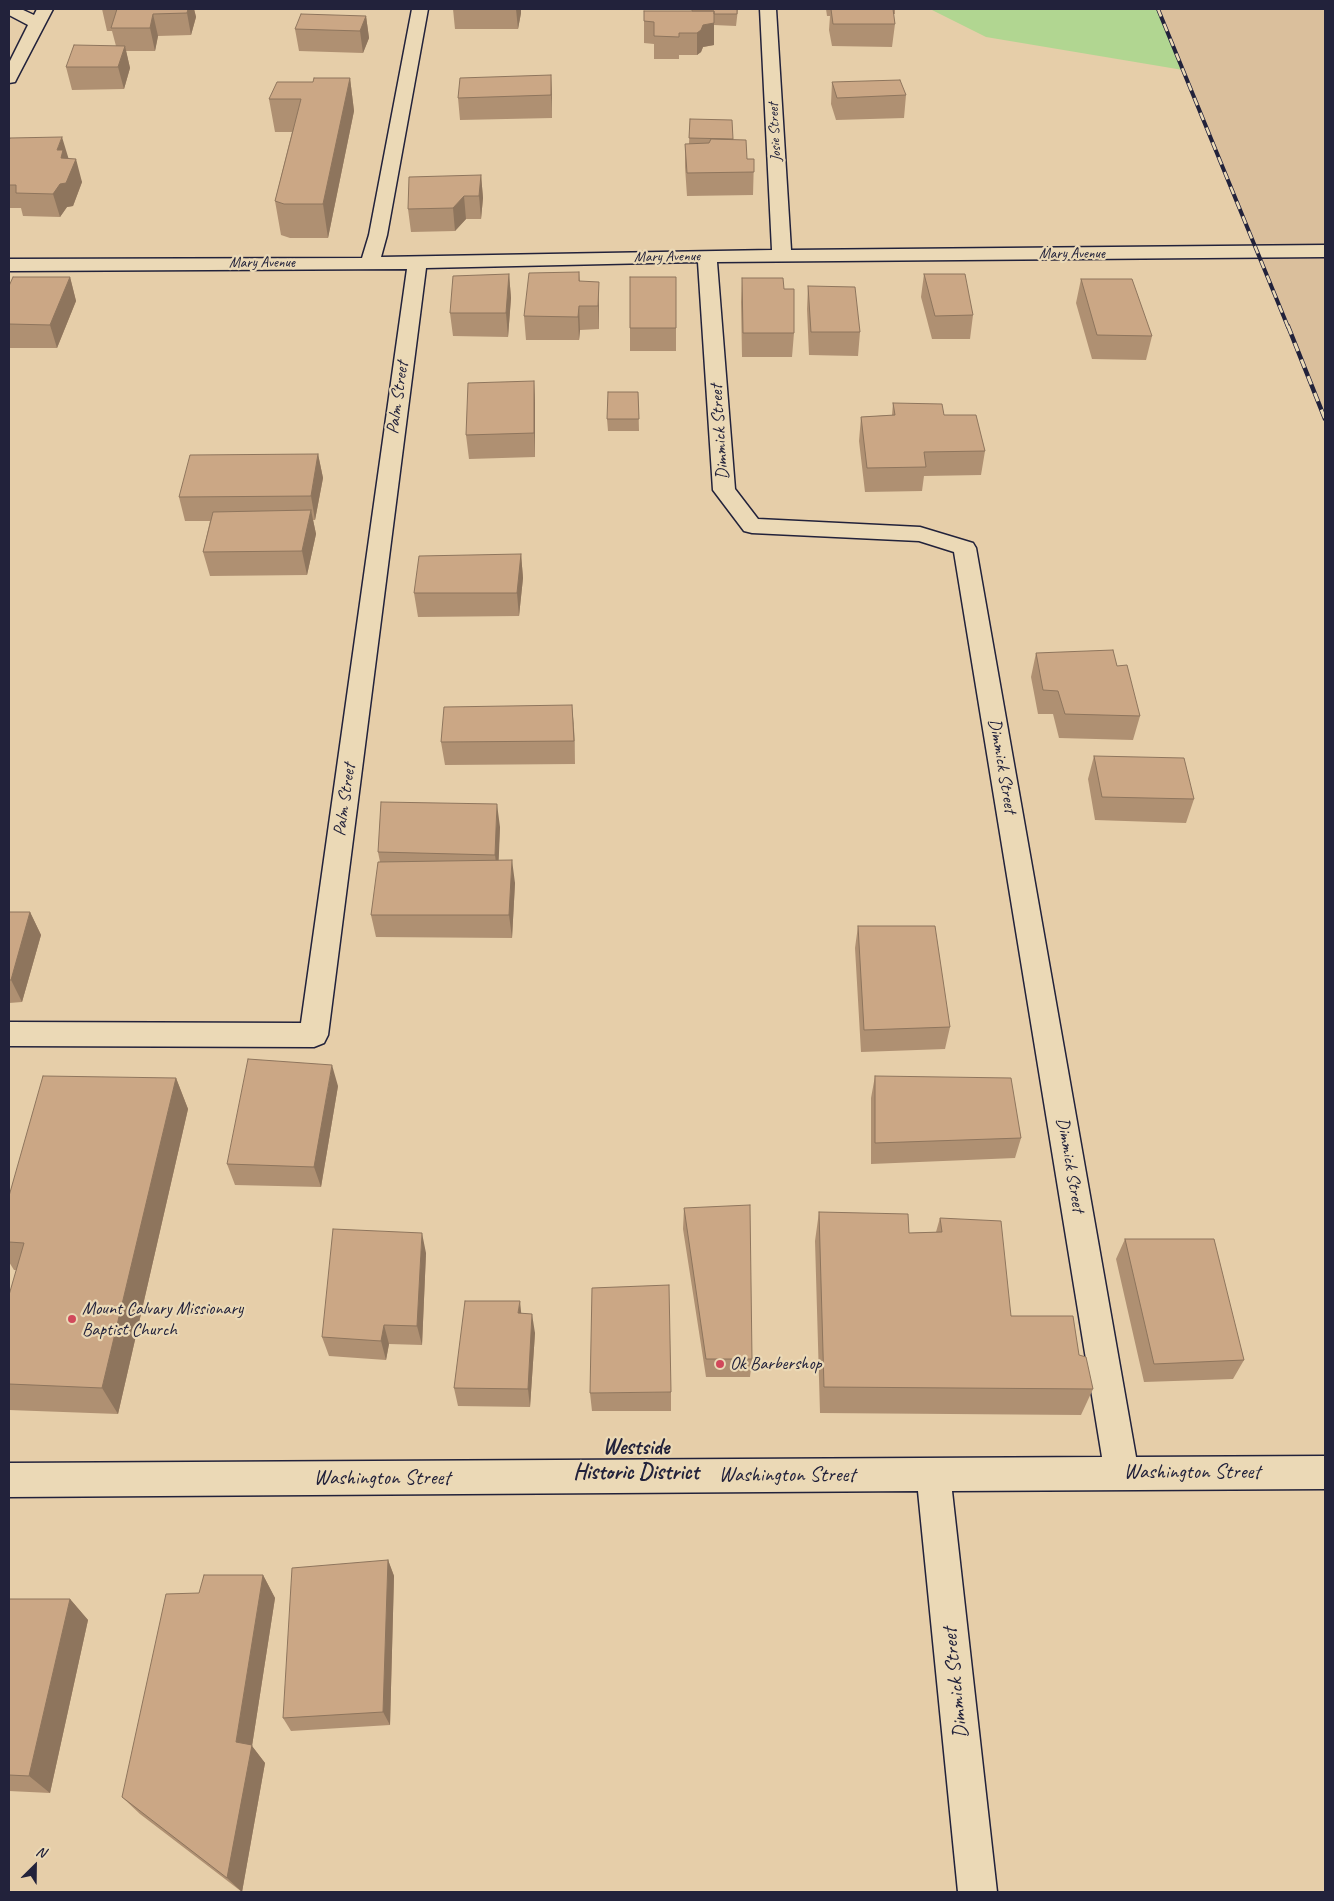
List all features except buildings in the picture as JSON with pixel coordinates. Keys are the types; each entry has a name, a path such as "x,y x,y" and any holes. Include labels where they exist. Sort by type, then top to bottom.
{"street":[{"path":"9,9 38,24"},
{"path":"9,78 45,9"},
{"path":"370,263 378,235 420,9"},
{"name":"Josie Street","path":"768,9 782,256"},
{"name":"Mary Avenue","path":"9,265 416,263 707,256 1325,251"},
{"name":"Dimmick Street","path":"707,256 724,490 752,526 920,534 965,548 1122,1473"},
{"name":"Palm Street","path":"9,1034 314,1035 416,263"},
{"name":"Washington Street","path":"9,1480 1325,1472"},
{"name":"Dimmick Street","path":"933,1474 978,1892"}],"shaded area":[{"path":"1159,9 1325,9 1325,419 1259,253"}],"green space":[{"path":"930,9 1158,9 1183,70 986,37"}],"railway":[{"path":"1158,9 1288,327"},
{"path":"1288,326 1325,419"}],"place":[{"name":"Mount Calvary Missionary Baptist Church","path":"72,1319"},
{"name":"Ok Barbershop","path":"720,1364"}],"district":[{"name":"Westside Historic District","path":"636,1460"}]}
